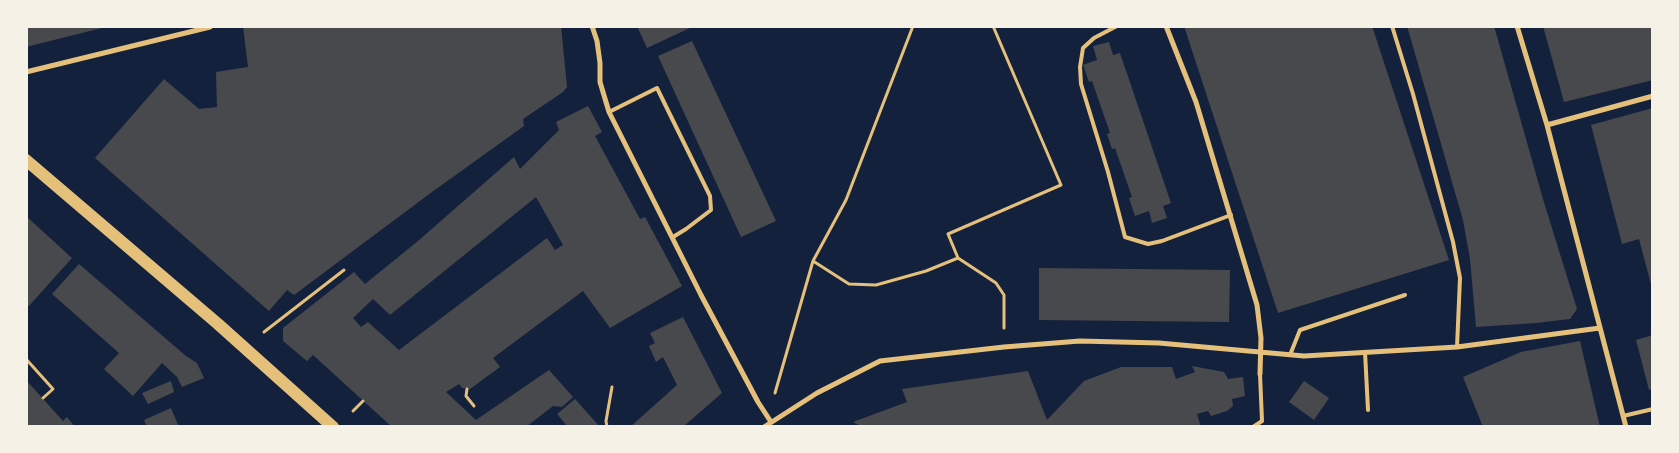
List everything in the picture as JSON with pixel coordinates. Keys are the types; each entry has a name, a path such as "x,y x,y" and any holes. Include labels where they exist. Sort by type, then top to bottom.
{"main road":[{"path":"26,160 218,324 333,427"}],"street":[{"path":"592,26 597,41 600,82 609,112 758,402 771,422"},
{"path":"1166,26 1196,102 1257,305 1261,334 1260,374"},
{"path":"1517,26 1547,125 1626,427"},
{"path":"26,72 210,27"},
{"path":"1547,125 1653,96"},
{"path":"764,427 817,393 880,361 1004,347 1080,341 1159,343 1290,355 1365,352 1457,347 1600,328"}],"lane":[{"path":"1117,26 1094,38 1082,48 1080,67 1081,84 1126,237 1148,244 1162,241 1231,215"},
{"path":"1392,26 1413,94 1460,278 1457,347"},
{"path":"609,112 657,88 710,196 711,210 673,237"},
{"path":"1290,355 1300,330 1405,295"},
{"path":"1365,352 1368,410"},
{"path":"1253,427 1262,421 1260,374"},
{"path":"1623,416 1653,409"}],"path":[{"path":"775,393 813,260 846,200 913,26"},
{"path":"993,26 1061,185 948,234 958,258 996,283 1004,295 1004,328"},
{"path":"813,260 849,284 876,285 926,271 958,258"},
{"path":"264,332 344,270"},
{"path":"26,359 53,389 43,398"},
{"path":"607,427 606,420 612,387"},
{"path":"467,389 466,396 474,406"},
{"path":"353,411 363,401"}],"building":[{"path":"26,26 106,26 106,27 26,47"},
{"path":"243,26 561,26 567,87 563,92 523,119 524,126 294,295 287,290 269,311 95,158 164,79 199,109 217,107 216,72 248,67"},
{"path":"637,26 694,26 647,48"},
{"path":"1184,26 1372,26 1449,260 1278,313"},
{"path":"1407,26 1494,26 1543,199 1577,309 1570,319 1476,327 1470,259 1463,220"},
{"path":"1543,26 1653,26 1653,80 1564,102"},
{"path":"692,41 776,221 741,237 658,56"},
{"path":"1109,42 1113,55 1120,53 1171,203 1163,206 1167,218 1152,223 1149,211 1135,216 1129,198 1132,197 1115,148 1112,149 1107,134 1110,133 1092,81 1089,82 1083,65 1097,60 1093,46"},
{"path":"588,106 602,132 595,136 640,219 645,217 682,286 610,328 583,291 493,358 500,367 470,389 462,388 459,384 446,392 476,420 549,370 573,397 562,407 553,406 526,427 392,427 313,355 307,361 283,341 283,328 354,272 365,284 418,241 514,157 520,169 559,130 556,122","holes":["536,197 563,245 555,250 547,238 399,350 368,322 361,327 353,318 373,299 390,315"]},
{"path":"1653,108 1652,288 1639,239 1622,244 1591,125"},
{"path":"26,216 72,258 29,306 26,304"},
{"path":"79,264 186,356 197,363 204,378 182,387 177,377 162,363 133,396 104,369 119,353 52,294"},
{"path":"1039,268 1230,270 1229,322 1039,320"},
{"path":"683,317 722,393 683,427 630,427 677,385 663,357 656,362 649,346 655,343 650,333"},
{"path":"1653,335 1653,389 1649,390 1636,340"},
{"path":"1580,341 1600,427 1483,427 1463,377 1521,352"},
{"path":"1192,366 1224,372 1228,379 1243,377 1245,396 1232,399 1233,406 1227,411 1211,416 1208,411 1197,414 1201,427 862,427 853,422 907,402 902,389 1028,371 1047,420 1084,381 1121,367 1172,367 1176,379 1195,372"},
{"path":"26,380 63,421 67,417 75,427 26,427"},
{"path":"171,381 174,392 148,404 142,393"},
{"path":"1304,381 1329,398 1314,420 1289,402"},
{"path":"575,399 600,427 568,427 557,414"},
{"path":"171,408 179,427 147,427 144,420"}]}
